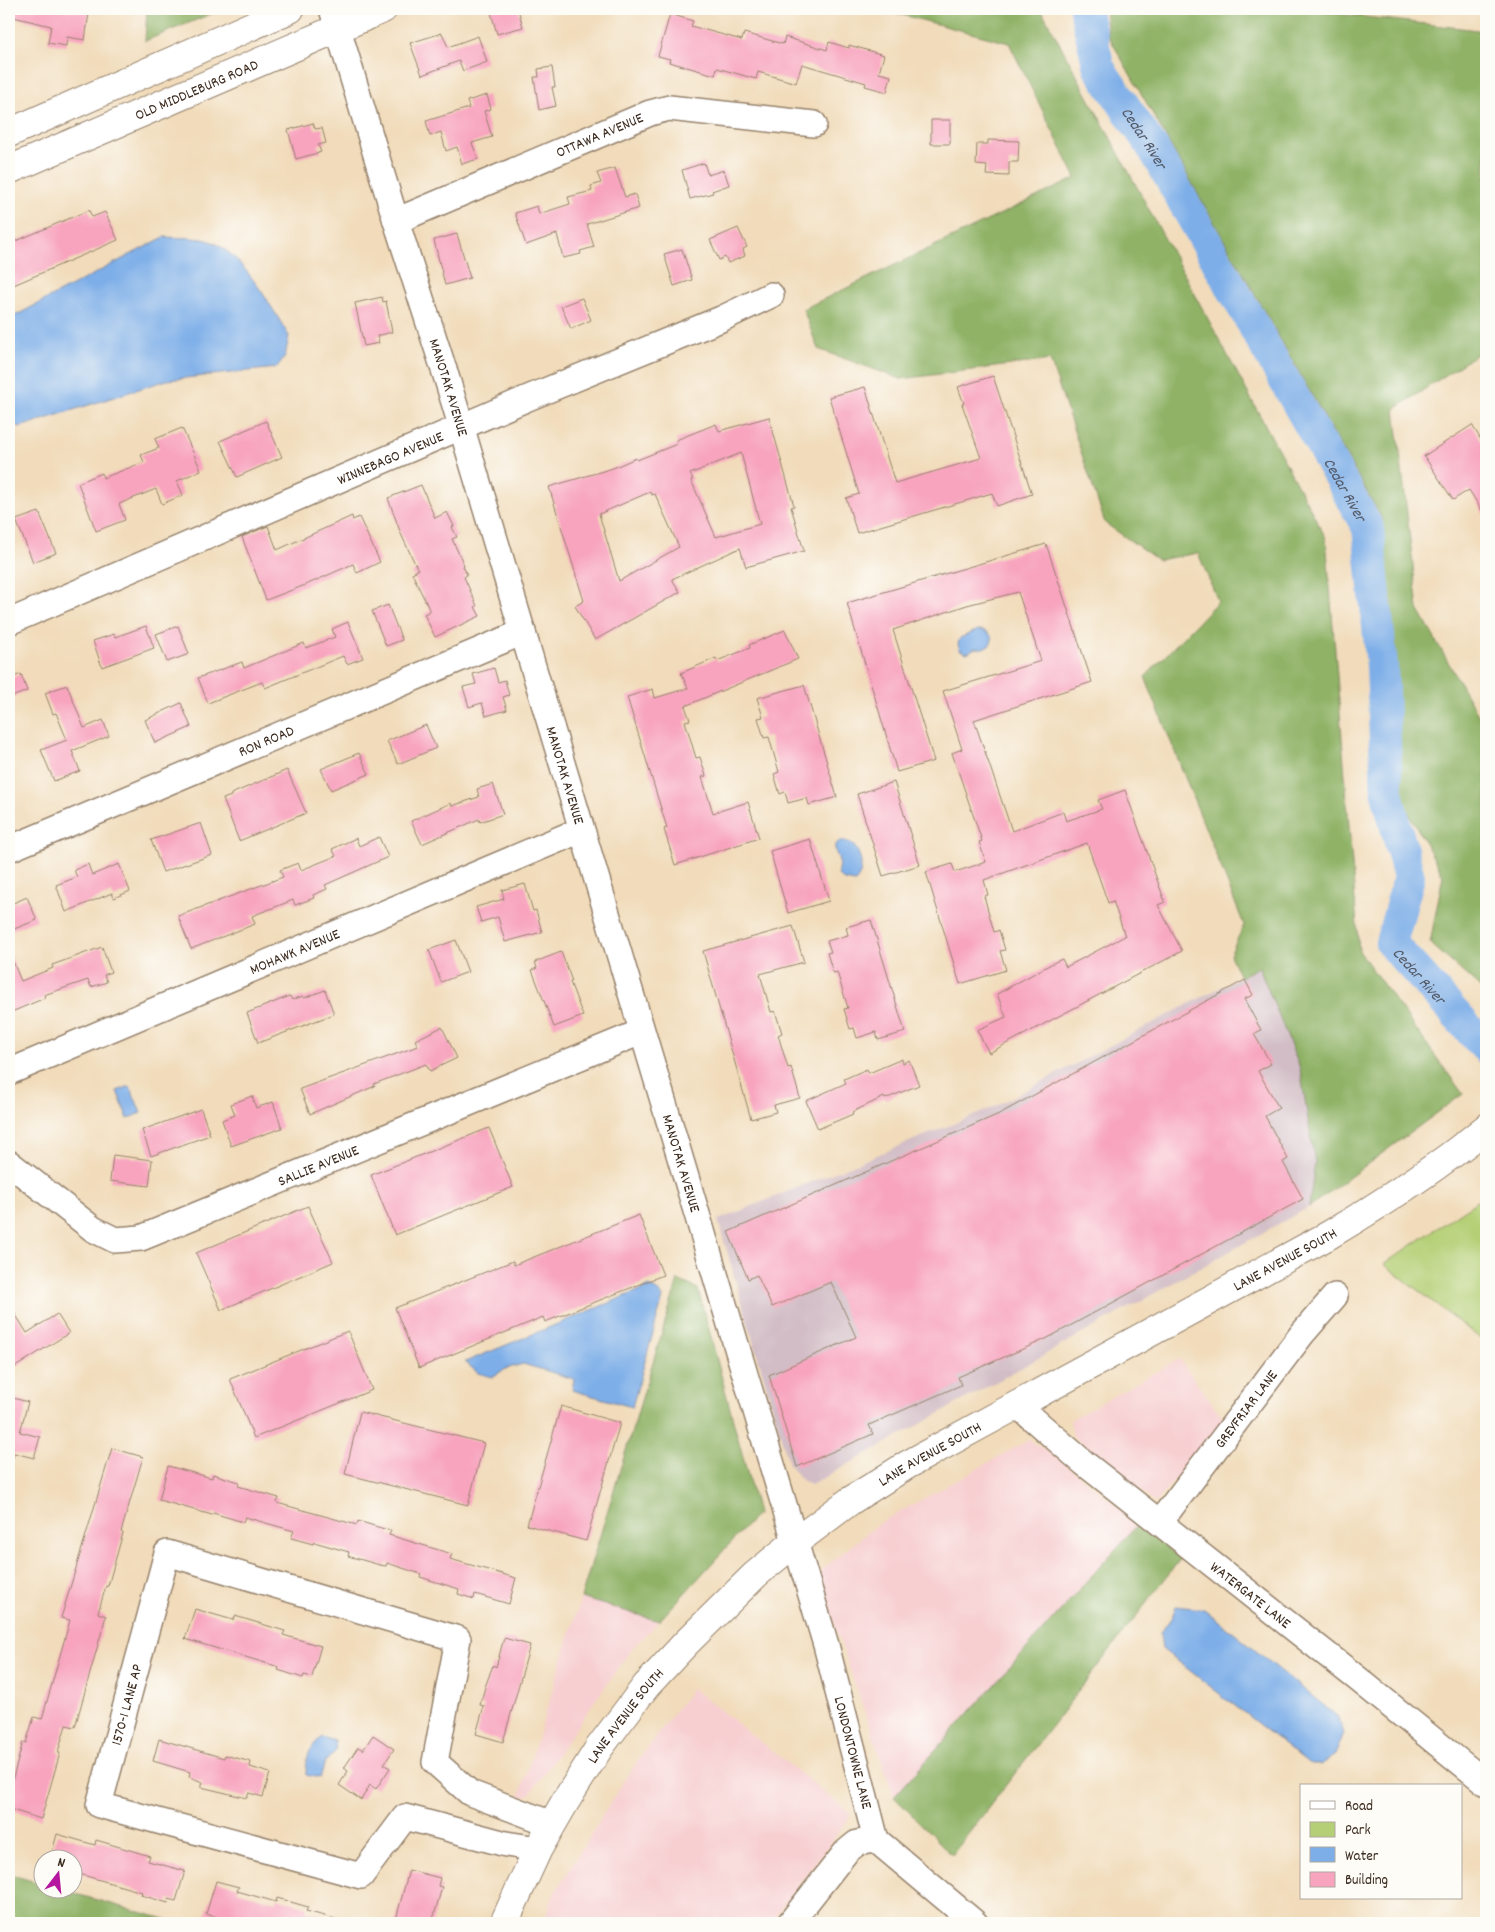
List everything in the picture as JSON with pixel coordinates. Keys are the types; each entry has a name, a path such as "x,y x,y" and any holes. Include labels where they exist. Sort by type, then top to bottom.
{"main road":[{"path":"9,133 290,9"},
{"name":"OLD MIDDLEBURG ROAD","path":"9,170 336,18 383,9"},
{"name":"LANE AVENUE SOUTH","path":"504,1923 552,1824 600,1748 646,1686 686,1643 741,1589 794,1543 858,1496 907,1465 1329,1235 1374,1208 1448,1157 1486,1128"}],"street":[{"name":"MANOTAK AVENUE","path":"336,18 396,221 523,632 794,1543"},
{"name":"OTTAWA AVENUE","path":"396,221 650,113 669,108 814,124"},
{"name":"WINNEBAGO AVENUE","path":"9,622 461,427 721,319 771,295"},
{"name":"RON ROAD","path":"9,849 523,632"},
{"name":"MOHAWK AVENUE","path":"9,1072 582,830"},
{"name":"SALLIE AVENUE","path":"9,1163 93,1229 115,1240 141,1238 641,1032"},
{"name":"GREYFRIAR LANE","path":"1160,1522 1302,1334 1335,1296"},
{"name":"WATERGATE LANE","path":"1017,1405 1084,1463 1486,1783"},
{"name":"LONDONTOWNE LANE","path":"794,1543 826,1645 876,1840"},
{"name":"1570-1 LANE AP","path":"538,1850 506,1844 405,1817 361,1876 99,1805 167,1553 458,1639 434,1762 470,1793 552,1824"},
{"path":"790,1923 846,1852 857,1843 876,1840 975,1923"}],"shaded area":[{"path":"1259,967 1300,1067 1315,1163 1309,1207 811,1485 800,1479 789,1464 718,1220 990,1109"},
{"path":"1179,1359 1224,1419 1155,1503 1073,1436 1070,1420"},
{"path":"1029,1440 1059,1459 1138,1524 894,1797 817,1574 878,1524"},
{"path":"581,1598 659,1621 633,1647 528,1796 519,1798"},
{"path":"692,1688 852,1814 770,1923 543,1923 554,1894 629,1773"}],"green space":[{"path":"147,9 223,9 145,41"},
{"path":"880,9 1041,9 1326,538 1359,951 1463,1094 1309,1207 1315,1163 1300,1068 1259,967 1240,977 1230,955 1244,925 1145,677 1218,601 1198,553 1158,560 1105,523 1050,360 901,379 818,349 803,309 1076,178 1009,43"},
{"path":"1105,9 1297,9 1486,31 1486,348 1395,409 1418,609 1486,729 1486,993 1430,943 1443,875 1402,801 1381,517 1108,35"},
{"path":"1486,1195 1486,1343 1384,1264"},
{"path":"678,1280 698,1289 758,1513 659,1621 581,1598"},
{"path":"1138,1524 1181,1558 952,1855 894,1797"},
{"path":"9,1874 32,1881 32,1900 82,1900 82,1896 179,1923 9,1923"}],"water":[{"path":"164,237 207,240 231,255 243,267 289,336 285,357 276,368 167,380 20,427 9,423 9,319"},
{"path":"978,630 989,633 992,640 991,644 982,648 975,648 967,653 960,650 958,644 960,638"},
{"path":"840,841 847,841 852,844 860,856 861,870 855,882 844,880 838,875 839,860 835,846"},
{"path":"130,1086 141,1113 128,1119 117,1091"},
{"path":"650,1286 661,1294 663,1298 632,1407 572,1390 574,1379 523,1364 505,1369 492,1377 478,1373 465,1362"},
{"path":"1176,1606 1204,1609 1338,1717 1344,1733 1335,1755 1321,1765 1311,1765 1162,1649 1160,1633 1172,1617"},
{"path":"322,1737 335,1741 336,1751 325,1762 320,1778 306,1775 309,1754 317,1741"}],"building":[{"path":"9,9 62,9 89,13 85,40 67,37 66,46 48,43 51,26 9,16"},
{"path":"490,9 518,9 523,27 497,34"},
{"path":"670,14 693,21 691,26 742,40 744,33 783,44 785,37 827,50 829,42 849,48 849,45 884,55 879,73 891,76 887,92 865,86 866,83 802,64 796,83 758,72 756,79 717,68 715,75 669,62 670,59 658,56"},
{"path":"442,33 448,47 478,36 487,62 463,71 459,61 422,75 410,43"},
{"path":"552,67 555,87 552,87 556,106 539,110 534,77 539,77 538,69"},
{"path":"487,95 491,109 484,111 492,137 472,143 478,159 462,164 457,147 446,151 441,132 430,136 426,121 469,108 467,101"},
{"path":"931,120 950,120 950,144 931,144"},
{"path":"313,123 315,129 322,128 326,143 318,145 321,152 296,159 288,130"},
{"path":"988,140 1019,141 1018,162 1009,162 1009,176 986,175 987,166 976,165 977,144 988,144"},
{"path":"704,163 708,175 724,170 729,185 712,191 713,193 690,199 682,170"},
{"path":"615,168 625,197 635,194 639,208 587,224 594,247 580,251 581,254 563,258 557,234 526,245 515,213 537,206 539,214 570,204 568,197 592,191 591,186 601,183 597,173"},
{"path":"89,210 92,217 105,212 118,240 9,287 9,244"},
{"path":"738,228 747,247 743,249 745,256 728,263 725,257 719,260 710,240"},
{"path":"457,234 470,278 445,285 434,240"},
{"path":"682,249 692,280 674,286 664,254"},
{"path":"382,297 383,302 386,301 392,332 377,336 379,343 364,346 355,303"},
{"path":"582,298 591,320 571,329 561,306"},
{"path":"993,376 1032,494 997,506 992,493 857,533 846,498 859,494 829,397 865,387 895,483 981,458 958,387"},
{"path":"769,417 794,506 791,507 804,551 746,567 740,548 672,579 680,592 595,640 575,606 584,601 549,487 613,468 636,458 637,460 677,444 676,440 716,424 719,431","holes":["741,453 760,524 716,537 690,474","650,492 652,495 655,494 679,547 619,581 599,514"]},
{"path":"266,421 282,457 237,477 220,441"},
{"path":"1472,425 1486,448 1486,517 1469,490 1453,500 1424,456"},
{"path":"182,428 201,470 177,481 183,495 162,504 156,489 119,504 125,520 96,531 78,483 102,473 103,478 144,462 141,455 159,448 155,439"},
{"path":"421,485 435,518 447,512 454,526 452,527 457,537 452,539 464,565 467,575 464,577 480,616 435,637 424,614 430,611 412,573 418,570 401,534 388,498"},
{"path":"39,512 56,553 33,562 16,520"},
{"path":"352,516 353,520 359,517 380,562 357,573 353,564 266,600 242,537 268,526 277,550"},
{"path":"1046,544 1092,682 974,720 1012,831 1063,812 1066,821 1102,809 1098,800 1125,790 1165,902 1158,905 1182,951 989,1053 977,1030 1006,1017 997,994 1053,963 1062,959 1066,967 1125,936 1113,901 1108,903 1087,843 984,880 988,895 984,896 994,932 999,930 1005,950 1000,951 1006,970 960,984 926,872 952,864 955,872 986,862 979,842 982,841 952,753 962,749 943,691 1041,661 1018,592 967,605 893,630 934,761 897,772 847,603"},
{"path":"388,605 402,640 386,646 372,611"},
{"path":"348,622 363,658 347,664 343,656 265,688 262,682 208,703 198,678 242,662 244,668 304,643 306,648 335,637 332,629"},
{"path":"146,626 154,648 102,667 93,641 114,634 115,637"},
{"path":"178,626 189,654 167,662 156,634"},
{"path":"785,630 798,659 685,706 690,720 685,721 696,758 700,757 706,776 702,777 713,813 748,802 759,838 675,865 664,829 667,828 627,697 653,689 655,698 688,688 681,673 716,658 717,661 750,648 749,645"},
{"path":"494,668 498,682 505,680 509,695 503,697 507,710 486,716 482,703 469,707 463,687 476,684 473,674"},
{"path":"21,674 27,691 9,698 9,679"},
{"path":"67,685 84,728 103,720 109,736 72,751 80,771 54,781 41,750 67,740 56,713 53,714 45,693"},
{"path":"804,685 837,797 809,805 807,798 788,803 785,792 780,794 774,774 779,772 769,737 764,738 758,718 763,717 757,698"},
{"path":"181,703 191,727 155,743 145,720"},
{"path":"426,725 436,748 398,764 387,741"},
{"path":"359,753 369,774 331,790 321,769"},
{"path":"287,770 306,813 239,841 223,799"},
{"path":"894,782 920,865 883,876 857,794"},
{"path":"493,784 503,814 480,822 479,819 422,844 411,821 451,803 452,806 479,797 477,789"},
{"path":"201,823 212,855 163,872 151,840"},
{"path":"379,837 388,857 325,885 327,889 313,895 314,898 295,905 293,900 252,916 255,924 191,949 178,916 283,877 280,870 298,863 301,870 336,856 332,849 356,838 359,846"},
{"path":"810,839 829,901 788,913 770,851"},
{"path":"88,864 92,875 119,864 130,891 114,898 112,893 66,912 56,885 77,877 74,870"},
{"path":"525,884 533,911 536,910 542,932 505,942 498,917 481,922 476,907 504,899 502,890"},
{"path":"27,897 37,920 9,931 9,905"},
{"path":"871,920 905,1032 878,1040 876,1032 857,1038 854,1028 850,1029 844,1009 848,1008 837,972 833,973 827,953 831,952 827,941 848,935 846,927"},
{"path":"793,926 804,962 760,974 771,1012 775,1011 782,1033 778,1035 788,1068 791,1067 800,1098 774,1105 776,1112 751,1119 703,951"},
{"path":"456,940 468,972 441,982 429,950"},
{"path":"102,947 111,972 104,975 107,982 91,987 88,980 44,995 45,998 9,1013 9,952 21,981 53,968 52,965"},
{"path":"561,952 583,1016 554,1027 532,970 537,968 535,962"},
{"path":"1245,980 1253,995 1244,999 1261,1030 1254,1034 1271,1064 1258,1071 1279,1108 1265,1116 1288,1159 1283,1162 1303,1199 1046,1339 958,1377 961,1385 869,1425 873,1434 797,1467 769,1375 856,1337 831,1282 772,1307 757,1275 748,1279 728,1232 999,1114"},
{"path":"325,990 334,1014 258,1043 247,1013 290,996 292,1000 303,996 304,998"},
{"path":"442,1027 457,1058 430,1071 426,1064 374,1084 375,1086 310,1114 300,1089 418,1046 415,1040"},
{"path":"902,1059 903,1063 909,1060 919,1085 885,1099 884,1097 852,1112 853,1114 818,1129 806,1101 846,1083 844,1079 867,1069 869,1073"},
{"path":"252,1096 256,1108 273,1102 282,1128 231,1146 222,1120 235,1115 231,1104"},
{"path":"201,1109 210,1135 151,1156 142,1130"},
{"path":"489,1128 513,1187 395,1235 371,1175"},
{"path":"113,1155 152,1160 149,1186 110,1181"},
{"path":"308,1206 333,1262 221,1310 196,1253"},
{"path":"639,1215 663,1275 545,1322 543,1317 419,1368 395,1308 513,1261 514,1265"},
{"path":"9,1304 27,1333 57,1314 69,1333 9,1371"},
{"path":"348,1331 372,1390 254,1438 230,1379"},
{"path":"9,1397 28,1402 20,1432 40,1437 34,1458 14,1453 13,1458 9,1457"},
{"path":"561,1406 620,1423 586,1541 527,1525"},
{"path":"360,1412 484,1443 468,1505 345,1474"},
{"path":"112,1448 143,1457 121,1532 123,1533 108,1586 106,1586 98,1613 106,1616 75,1727 66,1725 41,1819 9,1809 9,1792 23,1742 26,1743 34,1717 42,1719 70,1620 61,1618"},
{"path":"168,1466 212,1478 213,1474 239,1482 238,1486 279,1498 277,1503 357,1525 358,1521 391,1531 389,1535 452,1554 450,1559 516,1578 509,1604 475,1594 474,1599 458,1594 459,1589 420,1577 421,1574 387,1563 386,1566 380,1565 348,1556 349,1552 314,1542 313,1544 291,1538 294,1531 245,1517 243,1522 213,1513 212,1515 159,1500"},
{"path":"195,1609 233,1620 235,1616 285,1631 283,1635 321,1646 312,1677 304,1675 303,1678 278,1670 279,1667 185,1639"},
{"path":"504,1638 530,1645 503,1742 476,1734 484,1706 480,1705 485,1687 493,1665 496,1667"},
{"path":"373,1735 394,1749 384,1764 390,1768 376,1789 370,1785 361,1800 339,1785 348,1771 344,1768 358,1747 363,1750"},
{"path":"159,1739 224,1758 225,1755 251,1762 250,1767 270,1773 263,1797 249,1793 247,1798 201,1787 203,1782 189,1777 190,1772 153,1761"},
{"path":"57,1834 95,1845 96,1840 150,1856 148,1861 185,1871 176,1901 169,1899 168,1903 141,1895 142,1892 82,1875 82,1850 53,1850"},
{"path":"409,1870 440,1878 438,1886 442,1887 432,1923 395,1923"},
{"path":"216,1881 239,1887 237,1891 276,1902 277,1898 308,1907 306,1911 336,1919 335,1923 232,1923 232,1921 206,1914"}],"waterway":[{"name":"Cedar River","path":"1085,9 1099,68 1154,150 1368,528 1382,666 1387,793 1409,877 1391,943 1486,1048"}]}
